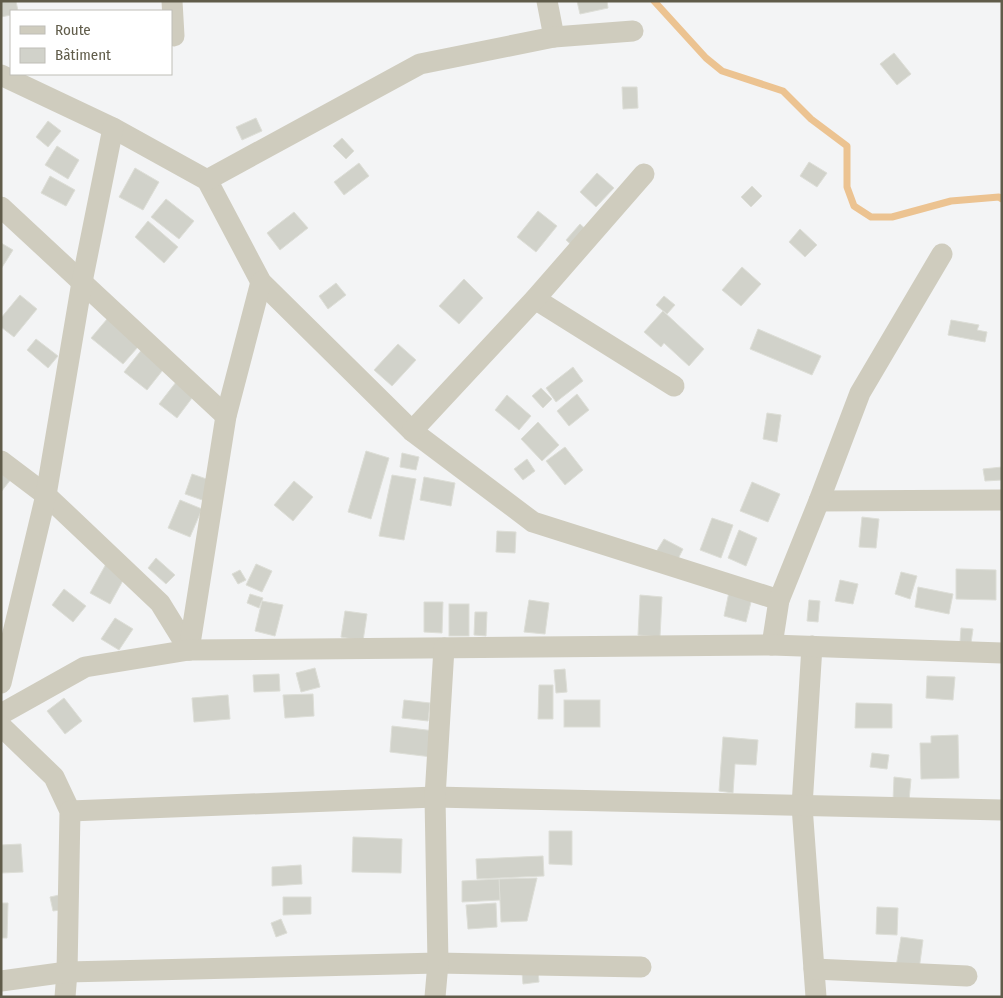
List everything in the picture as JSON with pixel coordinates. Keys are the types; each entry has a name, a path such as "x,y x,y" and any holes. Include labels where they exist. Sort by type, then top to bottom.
{"street":[{"path":"172,1 174,36"},
{"path":"547,1 554,37"},
{"path":"207,180 420,64 554,37 633,31"},
{"path":"1,75 113,128 207,180 261,282 412,431 533,522 779,600"},
{"path":"1,683 46,494 82,282 113,128"},
{"path":"412,431 535,299 644,174"},
{"path":"1,207 226,416"},
{"path":"772,645 779,600 860,393 942,254"},
{"path":"189,650 226,416 261,282"},
{"path":"535,299 674,386"},
{"path":"1,461 46,494 160,603 189,650"},
{"path":"819,501 1002,500"},
{"path":"1,714 85,666 189,650 772,645 1002,653"},
{"path":"812,646 802,806 816,997"},
{"path":"435,997 438,963 435,797 444,648"},
{"path":"1,726 54,777 70,811 65,997"},
{"path":"70,811 435,797 1002,810"},
{"path":"1,981 67,972 438,963 641,967"},
{"path":"814,969 967,976"}],"building":[{"path":"1,1 16,1 18,10 10,10 10,15 1,17"},
{"path":"577,1 607,1 608,8 580,14"},
{"path":"894,53 911,74 897,85 880,64"},
{"path":"622,87 637,87 638,108 623,109"},
{"path":"256,118 262,131 242,140 236,127"},
{"path":"48,121 61,131 48,147 36,137"},
{"path":"342,138 354,151 346,159 333,146"},
{"path":"57,146 79,160 68,179 45,165"},
{"path":"809,162 827,173 817,187 800,176"},
{"path":"359,163 369,176 344,195 334,182"},
{"path":"135,168 159,182 143,210 119,197"},
{"path":"597,173 614,188 596,207 580,192"},
{"path":"50,176 75,190 66,206 41,193"},
{"path":"752,186 762,196 751,207 741,197"},
{"path":"166,199 194,221 179,239 151,217"},
{"path":"538,211 557,226 536,252 517,237"},
{"path":"294,212 308,228 280,250 267,233"},
{"path":"148,221 178,247 164,263 135,237"},
{"path":"580,224 591,234 577,250 566,240"},
{"path":"800,229 817,245 805,257 789,242"},
{"path":"1,243 13,250 1,269"},
{"path":"742,267 761,284 741,306 722,290"},
{"path":"464,279 483,298 459,324 439,306"},
{"path":"336,283 346,295 328,309 319,296"},
{"path":"20,295 37,309 14,337 1,327 1,318"},
{"path":"664,296 675,305 667,314 656,305"},
{"path":"663,311 704,349 689,366 664,343 661,347 644,332"},
{"path":"113,312 145,339 123,364 91,338"},
{"path":"951,320 979,325 977,330 987,332 985,342 948,335"},
{"path":"758,329 821,356 812,375 750,349"},
{"path":"36,339 58,356 48,368 27,350"},
{"path":"147,343 170,361 147,390 124,372"},
{"path":"398,344 416,360 392,386 374,370"},
{"path":"573,367 583,381 556,402 546,388"},
{"path":"180,377 198,390 177,418 159,404"},
{"path":"541,388 552,399 543,408 532,396"},
{"path":"577,394 589,410 569,426 557,411"},
{"path":"507,395 531,416 519,430 495,410"},
{"path":"767,413 781,415 777,442 763,439"},
{"path":"538,422 559,445 542,461 521,439"},
{"path":"565,447 583,470 565,485 546,461"},
{"path":"366,451 389,458 371,519 348,512"},
{"path":"402,453 419,457 416,470 400,467"},
{"path":"527,459 535,471 523,480 514,469"},
{"path":"1,464 15,474 1,492"},
{"path":"1002,467 1002,480 985,481 983,469"},
{"path":"192,474 218,483 211,503 185,494"},
{"path":"392,475 416,479 404,540 379,536"},
{"path":"424,477 455,483 451,506 420,500"},
{"path":"294,481 313,497 293,521 274,505"},
{"path":"752,482 780,494 768,522 740,511"},
{"path":"180,500 202,509 190,537 168,528"},
{"path":"862,517 879,519 876,548 859,547"},
{"path":"712,518 733,525 721,558 700,550"},
{"path":"739,530 757,538 746,566 728,558"},
{"path":"497,531 516,532 515,553 496,552"},
{"path":"664,539 683,549 676,563 656,552"},
{"path":"156,558 175,575 166,584 148,568"},
{"path":"106,564 126,575 110,604 90,593"},
{"path":"256,564 272,571 262,592 246,585"},
{"path":"956,569 996,570 996,600 956,599"},
{"path":"240,570 246,580 238,584 232,574"},
{"path":"901,572 917,576 910,599 895,594"},
{"path":"840,580 858,584 853,604 835,601"},
{"path":"918,587 953,594 949,614 915,607"},
{"path":"64,589 86,606 73,622 52,605"},
{"path":"729,592 752,598 746,622 724,616"},
{"path":"250,594 263,598 259,608 247,603"},
{"path":"640,595 662,597 660,637 638,635"},
{"path":"529,600 549,603 545,634 524,632"},
{"path":"809,600 820,601 818,622 807,621"},
{"path":"262,601 283,605 275,636 255,631"},
{"path":"424,602 443,602 442,633 424,632"},
{"path":"449,604 469,604 469,636 449,636"},
{"path":"345,611 367,614 363,641 341,637"},
{"path":"475,612 487,612 486,636 474,635"},
{"path":"115,618 133,629 119,650 101,639"},
{"path":"961,628 973,629 971,643 960,642"},
{"path":"315,668 320,687 301,692 296,673"},
{"path":"565,669 567,692 556,693 554,670"},
{"path":"279,674 280,691 254,692 253,675"},
{"path":"927,676 955,677 953,700 926,698"},
{"path":"539,685 553,685 553,719 538,719"},
{"path":"313,694 314,716 285,718 283,695"},
{"path":"228,695 230,719 194,722 192,698"},
{"path":"64,698 82,721 65,734 47,711"},
{"path":"404,700 430,703 428,721 402,718"},
{"path":"564,700 600,700 600,727 564,727"},
{"path":"856,703 892,704 892,728 855,728"},
{"path":"392,726 435,731 432,757 390,752"},
{"path":"958,735 959,778 921,779 920,743 931,743 931,736"},
{"path":"723,737 758,740 756,765 735,764 733,793 719,791"},
{"path":"872,753 889,755 887,769 870,767"},
{"path":"894,777 911,779 909,801 893,801"},
{"path":"549,831 572,831 572,865 549,864"},
{"path":"353,837 402,839 401,873 352,872"},
{"path":"21,844 23,872 1,873 1,845"},
{"path":"543,856 544,876 477,879 476,859"},
{"path":"301,865 302,884 272,886 272,867"},
{"path":"537,878 527,921 501,922 499,879"},
{"path":"499,879 500,900 462,902 462,881"},
{"path":"64,894 67,909 53,911 50,897"},
{"path":"283,897 311,897 311,914 283,915"},
{"path":"1,903 8,903 7,938 1,938"},
{"path":"496,903 497,927 468,929 466,905"},
{"path":"877,907 898,908 897,935 876,934"},
{"path":"281,919 287,933 276,937 271,923"},
{"path":"901,937 923,940 919,970 896,967"},
{"path":"538,970 539,982 523,984 522,972"}],"waterway":[{"path":"654,1 706,58 722,71 783,91 811,119 847,146 847,187 854,206 871,217 892,217 951,201 999,197 1002,199"}]}
